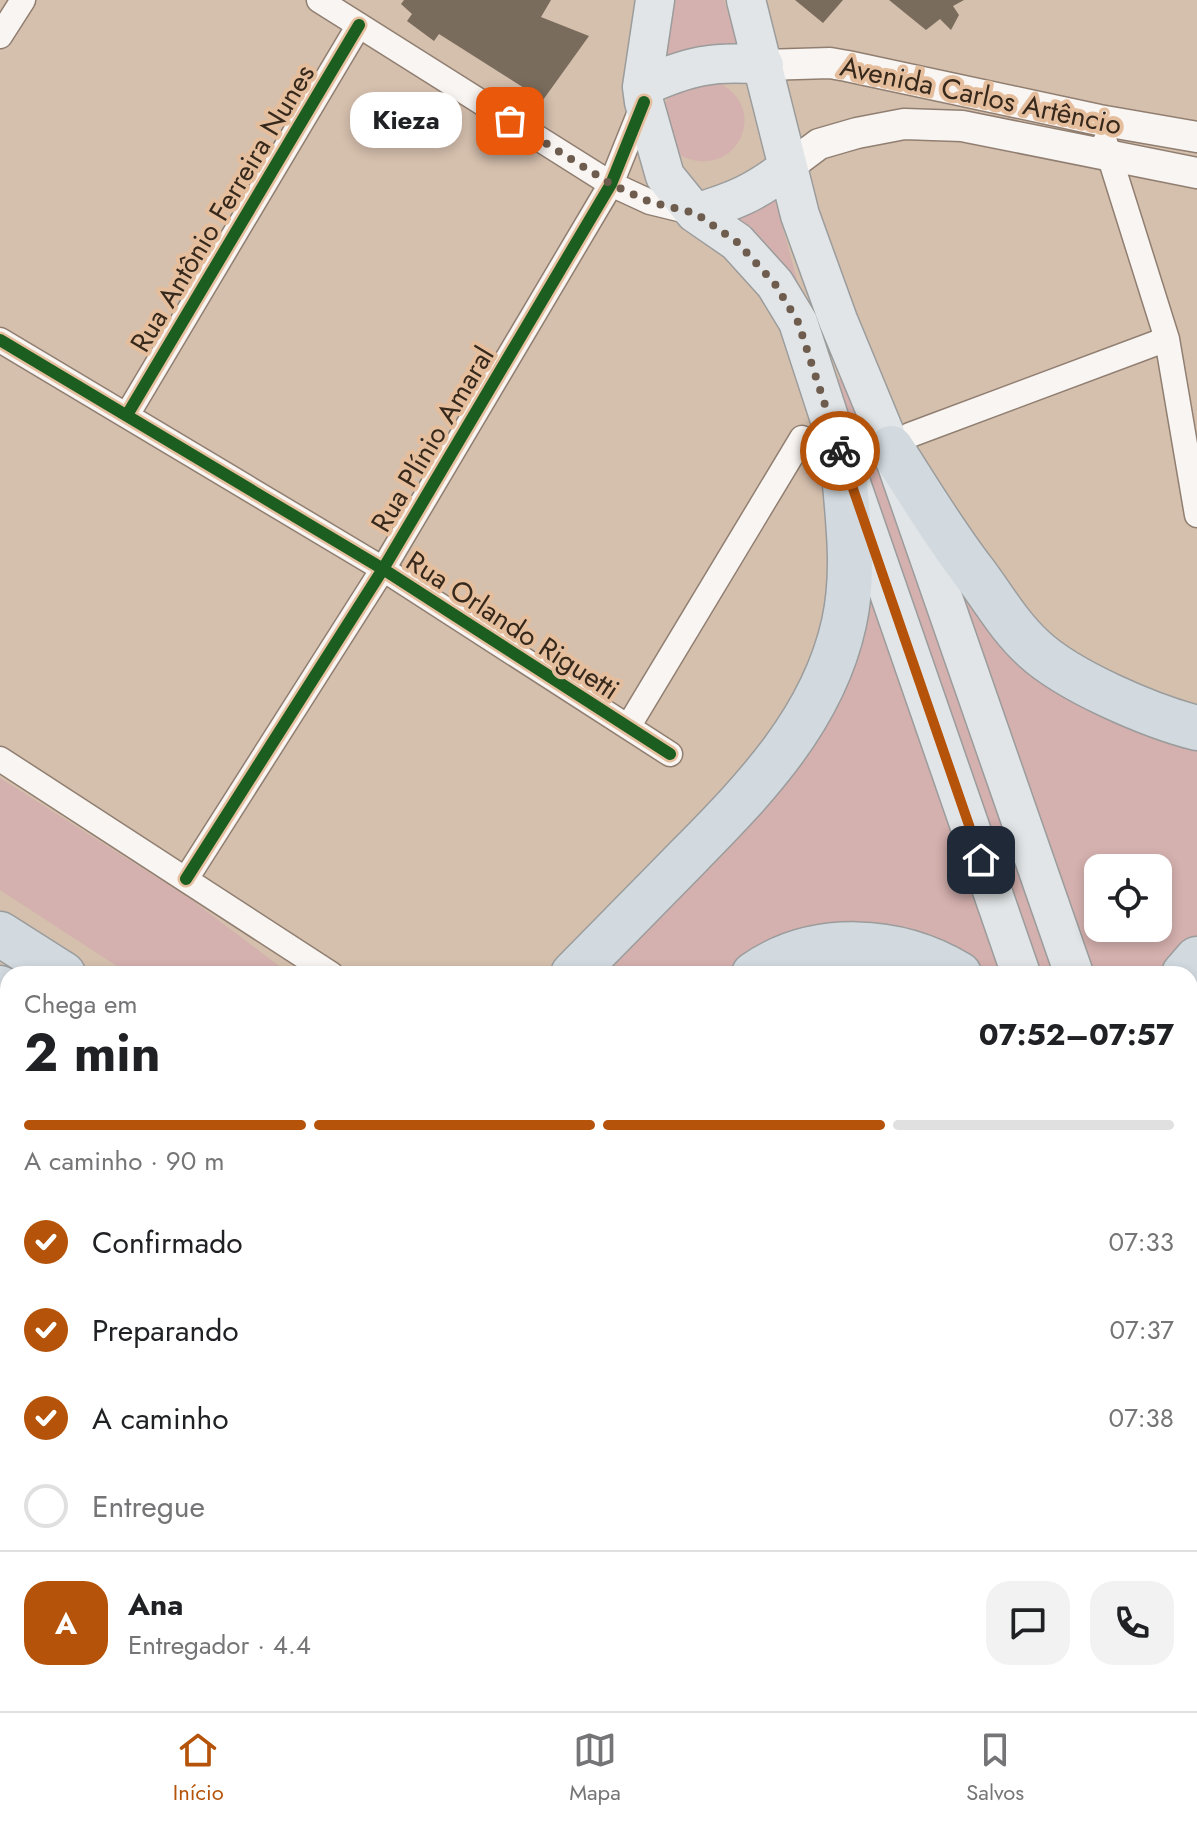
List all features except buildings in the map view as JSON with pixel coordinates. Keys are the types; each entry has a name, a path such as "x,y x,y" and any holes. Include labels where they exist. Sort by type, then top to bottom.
{"highway":[{"path":"901,442 961,558 1004,618 1035,650 1074,676 1126,703 1197,728"},
{"path":"581,966 750,794 792,741 811,710 831,669 845,622 851,568 843,460"},
{"path":"0,934 52,966"},
{"path":"771,966 802,951 849,943 895,948 947,966"}],"main road":[{"path":"655,0 643,94 665,176 695,213 737,242 775,284 798,322 1018,966"},
{"path":"746,0 800,215 838,320 901,442 1071,966"},
{"path":"643,94 704,64 736,62 764,65"},
{"path":"695,213 737,201 787,168"}],"street":[{"path":"0,36 23,0"},
{"path":"319,0 611,184 650,202 695,213"},
{"name":"Rua Antônio Ferreira Nunes","path":"127,415 359,25"},
{"name":"Avenida Carlos Artêncio","path":"764,65 830,63 1099,120 1197,137"},
{"name":"Rua Plínio Amaral","path":"186,879 383,569 611,184 643,94"},
{"path":"1099,120 1167,339 1197,515"},
{"name":"Avenida Carlos Artêncio","path":"787,168 819,144 904,124 962,126 1197,173"},
{"path":"901,442 1167,339"},
{"name":"Rua Orlando Riguetti","path":"0,340 383,569 670,754"},
{"path":"628,727 802,438"},
{"path":"0,759 319,966"}],"shaded area":[{"path":"667,0 724,0 739,47 696,49 656,63"},
{"path":"710,79 730,90 741,105 745,122 741,138 731,151 716,159 697,161 676,153 664,105 671,93"},
{"path":"775,200 801,294 727,219 752,213"},
{"path":"842,378 881,469 1056,966 1035,966 834,381"},
{"path":"937,537 986,612 1197,741 1197,943 1178,966 1087,966"},
{"path":"862,566 999,966 976,966 964,957 744,962 739,966 595,966 768,789"},
{"path":"0,778 189,898 279,966 117,966 0,890"},
{"path":"825,958 881,966 800,966"}],"cycle path":[{"path":"127,415 359,25"},
{"path":"186,879 383,569 611,184 644,102"},
{"path":"0,340 383,569 670,754"}],"way so far":[{"path":"510,121 611,184 650,202 695,213 737,242 775,284 798,322 840,451"}],"place":[{"name":"Kieza","path":"510,121"}],"route":[{"path":"840,451 981,860"}]}
